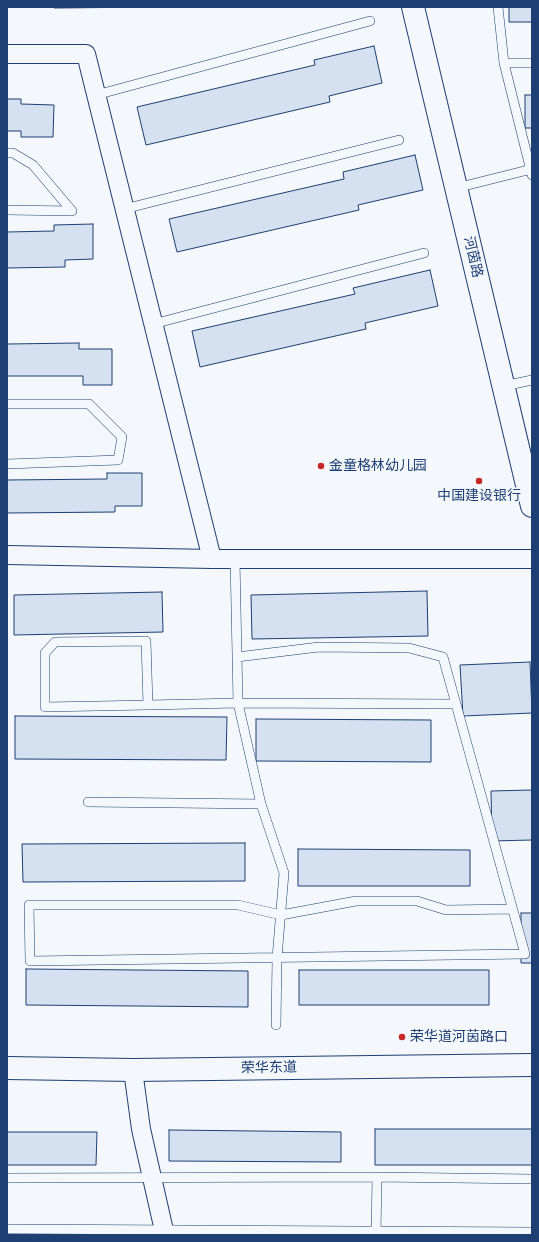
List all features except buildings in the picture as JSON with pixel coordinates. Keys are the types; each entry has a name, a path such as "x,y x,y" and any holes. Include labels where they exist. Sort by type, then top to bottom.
{"street":[{"name":"河茵路","path":"413,7 532,506"},
{"path":"7,54 86,54 212,559"},
{"path":"7,555 212,559 532,559"},
{"name":"荣华东道","path":"7,1068 133,1070 532,1065"},
{"path":"133,1070 141,1129 165,1232"}],"lane":[{"path":"456,188 532,171 504,63 498,7"},
{"path":"96,95 370,21"},
{"path":"504,63 532,63"},
{"path":"124,209 399,140"},
{"path":"7,153 13,153 33,165 72,211 7,210"},
{"path":"153,324 424,253"},
{"path":"504,386 532,380"},
{"path":"7,404 89,404 122,437 118,460 7,464"},
{"path":"235,559 238,703 260,804 284,873 277,958 276,1025"},
{"path":"148,705 146,641 55,642 45,653 45,706 148,705 238,703 456,704"},
{"path":"237,657 319,647 408,648 442,657 525,954 30,961 30,905 238,905 281,915 356,901 417,901 446,910 512,909"},
{"path":"88,802 260,804"},
{"path":"376,1233 377,1177"},
{"path":"7,1178 377,1177 532,1179"},
{"path":"7,1229 165,1232 532,1232"}],"place":[{"name":"金童格林幼儿园","path":"321,466"},
{"name":"中国建设银行","path":"479,481"},
{"name":"荣华道河茵路口","path":"402,1037"}]}
